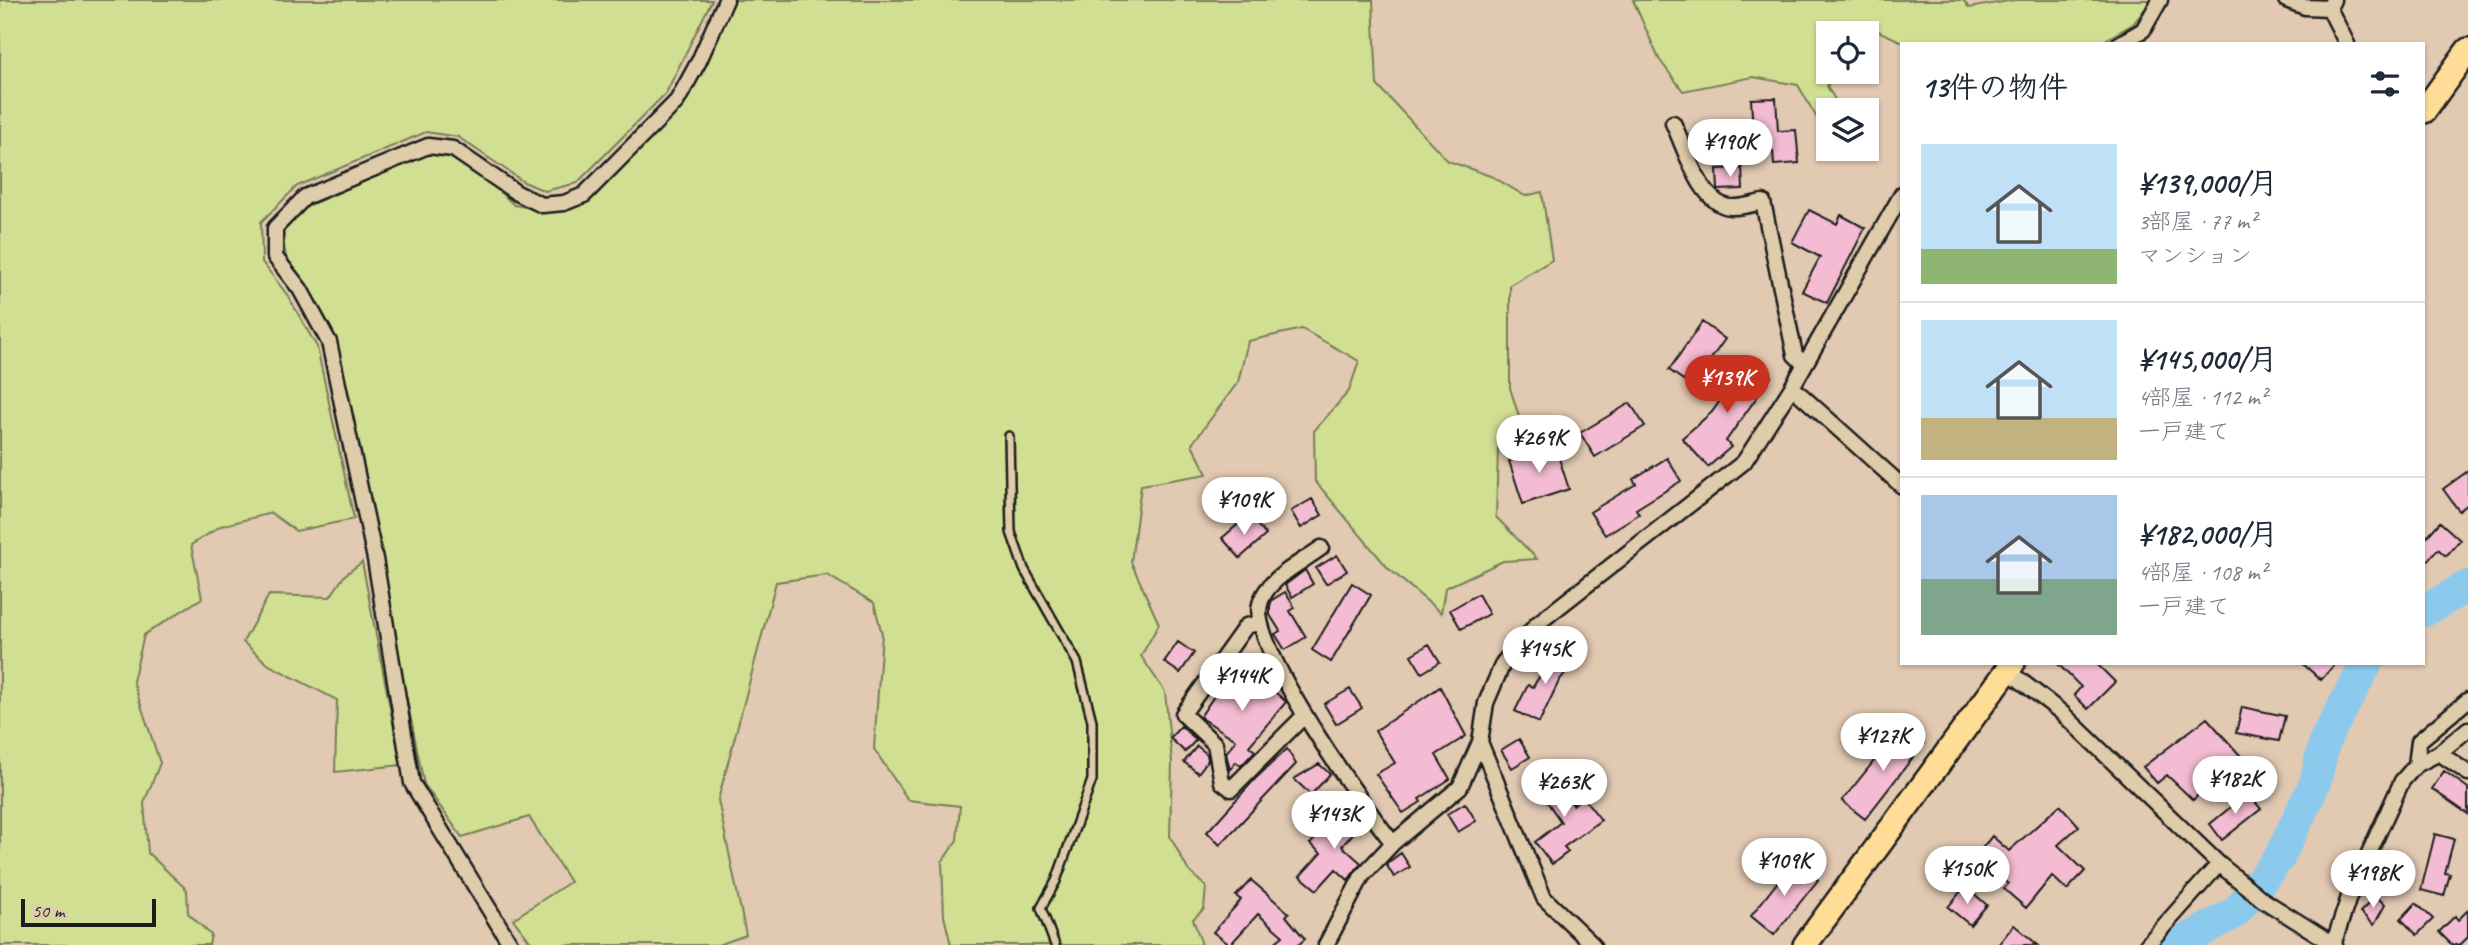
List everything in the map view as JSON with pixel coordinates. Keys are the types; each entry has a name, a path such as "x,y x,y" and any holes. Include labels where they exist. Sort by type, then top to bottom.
{"main road":[{"path":"2425,110 2468,50"},
{"path":"1805,945 2010,667"}],"street":[{"path":"511,945 412,783 375,559 330,342 300,289 275,257 275,228 305,197 428,146 453,149 517,193 542,205 564,203 584,195 677,101 699,61 726,0"},
{"path":"2122,42 2143,30 2160,0"},
{"path":"2286,0 2305,7 2331,4 2346,42"},
{"path":"1673,122 1705,193 1716,204 1732,208 1763,202 1795,355 1804,364"},
{"path":"1326,945 1362,876 1393,843 1460,787 1480,742 1486,703 1503,663 1528,634 1744,461 1792,387 1900,197"},
{"path":"1792,387 1900,484"},
{"path":"1321,548 1265,590 1258,607 1262,637 1305,715 1393,843"},
{"path":"1260,623 1246,626 1183,714 1215,744 1222,782 1231,789 1305,715"},
{"path":"2010,667 2061,712 2219,864 2263,900 2335,945 2360,872 2402,781 2416,765 2439,754 2468,729"},
{"path":"2416,765 2419,741 2468,700"},
{"path":"1480,742 1544,898 1593,945"},
{"path":"2439,754 2468,773"},
{"path":"2147,945 2219,864"}],"lane":[{"path":"1009,436 1011,532 1024,569 1077,662 1092,721 1092,780 1056,881 1041,908 1055,945"}],"green space":[{"path":"0,0 712,0 666,93 577,183 545,191 524,182 458,137 426,132 297,186 261,222 262,262 288,296 317,347 354,519 296,531 271,513 221,526 191,545 202,598 144,635 133,681 160,763 144,803 148,853 187,890 188,913 211,935 209,945 0,945"},
{"path":"730,0 1373,0 1377,85 1448,161 1493,177 1525,196 1542,192 1552,260 1510,285 1510,388 1522,426 1498,448 1496,517 1537,559 1503,561 1445,588 1441,613 1388,568 1315,481 1314,431 1349,391 1359,361 1302,329 1248,341 1238,382 1192,444 1207,474 1141,485 1131,562 1159,624 1141,656 1165,692 1172,762 1170,836 1188,870 1206,887 1204,909 1193,919 1202,945 951,945 944,916 942,862 957,840 960,806 908,800 874,749 882,634 874,603 827,575 776,582 718,800 746,935 718,945 533,945 513,919 570,882 529,817 462,837 424,784 334,336 306,283 286,257 282,233 305,207 428,154 449,157 480,173 514,205 542,210 574,206 594,197 683,103"},
{"path":"1633,0 1963,0 1969,8 2014,0 2152,0 2133,24 2102,42 1903,42 1879,31 1879,21 1816,21 1816,84 1828,84 1834,98 1816,98 1816,116 1798,85 1753,77 1683,91 1659,59"},
{"path":"362,562 401,765 335,772 337,700 269,665 243,642 269,595 330,597 345,575"}],"building":[{"path":"1776,98 1778,131 1796,130 1799,163 1774,165 1773,151 1728,155 1727,133 1753,132 1751,99"},
{"path":"1742,168 1743,189 1718,190 1717,169"},
{"path":"1809,210 1837,224 1841,215 1865,228 1827,303 1802,291 1820,257 1792,242"},
{"path":"1702,322 1725,339 1692,386 1669,370"},
{"path":"1748,361 1771,377 1726,441 1731,447 1708,467 1682,438 1712,412"},
{"path":"1630,403 1645,426 1595,457 1580,433"},
{"path":"1555,446 1569,489 1523,504 1509,461"},
{"path":"1667,458 1681,481 1636,509 1639,514 1605,535 1590,512 1636,484 1633,479"},
{"path":"2468,471 2468,504 2459,511 2443,489"},
{"path":"1312,499 1322,515 1301,528 1291,511"},
{"path":"1249,515 1266,535 1240,558 1222,538"},
{"path":"2440,522 2460,540 2446,556 2438,549 2425,564 2425,539"},
{"path":"1337,555 1347,571 1326,584 1316,568"},
{"path":"1305,570 1313,584 1292,597 1285,585"},
{"path":"1352,583 1371,595 1331,662 1312,650"},
{"path":"1285,592 1295,608 1290,611 1306,637 1285,650 1275,634 1280,631 1270,615 1270,606 1272,600"},
{"path":"1478,594 1489,614 1461,629 1450,610"},
{"path":"1178,642 1194,653 1180,673 1164,662"},
{"path":"1429,644 1440,662 1422,673 1411,655"},
{"path":"1558,646 1577,658 1559,681 1539,723 1515,711 1528,685 1533,687"},
{"path":"2059,665 2098,665 2115,682 2088,709 2074,695 2081,687"},
{"path":"2304,665 2334,665 2321,680"},
{"path":"1233,668 1267,692 1270,687 1286,702 1249,746 1255,751 1241,766 1236,762 1230,770 1226,753 1236,740 1200,717"},
{"path":"1440,687 1466,736 1436,755 1450,779 1403,813 1376,774 1395,763 1375,731"},
{"path":"1350,689 1362,708 1336,724 1324,704"},
{"path":"2242,707 2285,716 2279,741 2236,733"},
{"path":"2207,718 2254,771 2238,784 2225,769 2193,800 2167,775 2157,783 2143,767"},
{"path":"1181,726 1196,740 1185,752 1170,738"},
{"path":"1902,726 1924,743 1865,819 1842,801"},
{"path":"1519,739 1530,757 1512,768 1501,750"},
{"path":"1197,746 1207,754 1208,760 1198,773 1184,762"},
{"path":"1287,749 1296,764 1220,845 1207,832 1255,779"},
{"path":"1319,764 1330,774 1311,795 1294,779"},
{"path":"2444,771 2468,788 2468,814 2432,789"},
{"path":"1551,773 1573,805 1583,797 1601,820 1564,847 1568,852 1552,864 1535,842 1561,822 1535,784"},
{"path":"2248,793 2261,809 2222,840 2210,824"},
{"path":"1465,803 1476,821 1458,832 1447,814"},
{"path":"2060,805 2079,826 2058,845 2085,871 2067,890 2052,876 2026,908 2004,889 2008,884 1975,857 1992,836 2009,851"},
{"path":"1347,807 1363,822 1342,846 1361,863 1348,880 1336,869 1317,890 1300,876 1321,853 1310,844"},
{"path":"2435,834 2454,839 2445,873 2450,874 2444,896 2421,890"},
{"path":"2387,851 2408,862 2397,882 2377,871"},
{"path":"1401,853 1410,867 1394,877 1386,864"},
{"path":"1794,861 1818,880 1774,935 1751,916"},
{"path":"1251,880 1289,913 1286,916 1305,939 1298,945 1272,945 1283,936 1258,914 1230,945 1213,932 1241,900 1236,896"},
{"path":"1965,886 1987,905 1970,925 1948,907"},
{"path":"2376,896 2385,905 2374,925 2360,912"},
{"path":"2416,903 2433,919 2417,935 2401,919"},
{"path":"2468,910 2468,937 2460,945 2452,945 2439,932 2455,916 2458,920"},
{"path":"2014,925 2038,945 1998,945"}],"waterway":[{"path":"2425,610 2468,586"},
{"path":"2177,945 2235,913 2279,858 2315,783 2325,740 2366,665"}]}
